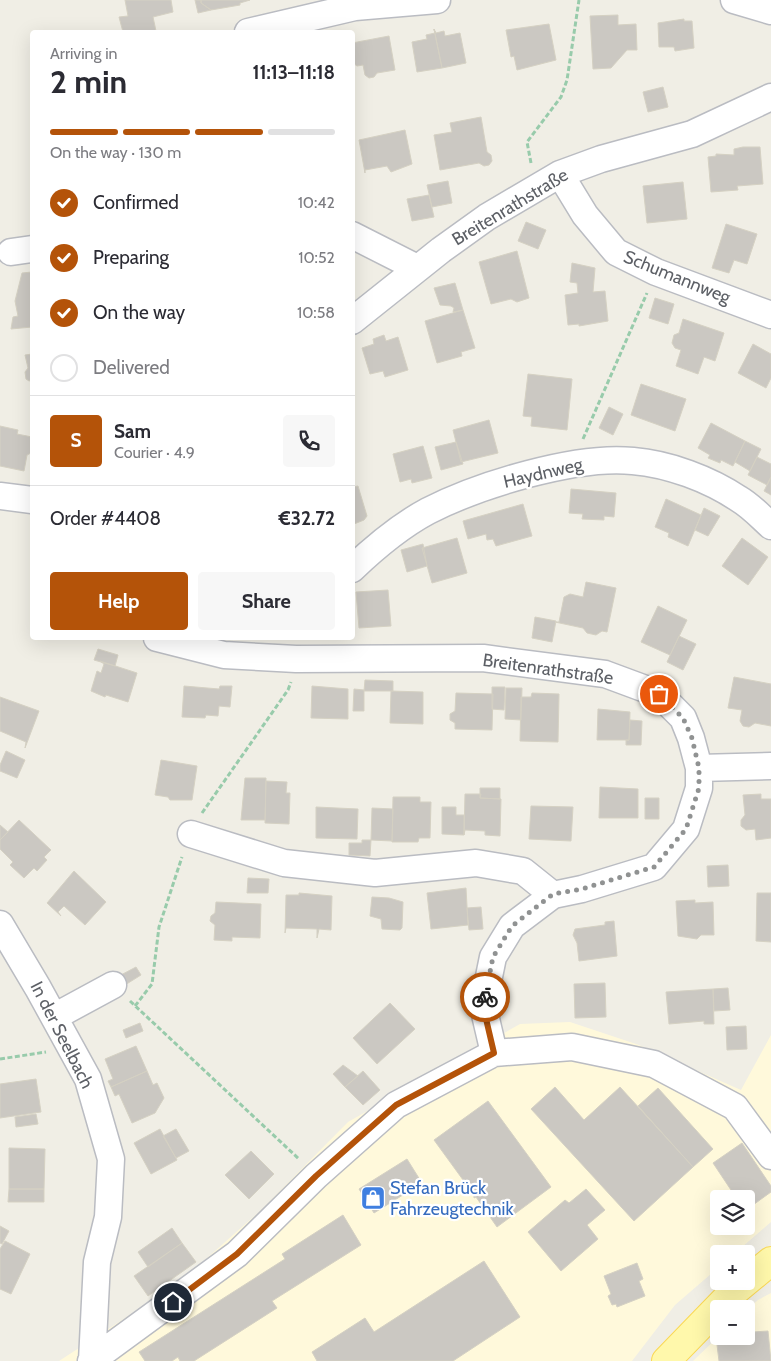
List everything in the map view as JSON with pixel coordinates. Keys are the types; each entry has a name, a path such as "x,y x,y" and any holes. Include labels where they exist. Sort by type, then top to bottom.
{"main road":[{"path":"666,1361 730,1295 771,1261"}],"street":[{"path":"257,30 355,7 437,0"},
{"path":"734,0 771,11"},
{"name":"Breitenrathstraße","path":"355,319 417,268 488,217 560,174 600,159 692,134 771,98"},
{"name":"Schumannweg","path":"560,174 585,215 616,252 656,272 771,315"},
{"path":"355,237 417,268"},
{"name":"Haydnweg","path":"355,566 374,548 428,512 484,488 573,462 633,460 688,473 740,499 771,526"},
{"path":"0,496 30,500"},
{"name":"Breitenrathstraße","path":"165,640 224,655 290,648 482,658 605,674 659,694 683,718 692,738 699,768 699,788 686,829 654,867 582,889 553,894 512,926 493,957 483,1006 494,1053"},
{"path":"699,768 771,766"},
{"path":"191,834 284,863 366,872 476,863 523,871 553,894"},
{"name":"In der Seelbach","path":"0,924 88,1079 110,1159 108,1217 97,1262 92,1361"},
{"path":"54,1017 113,986"},
{"path":"92,1361 237,1254 316,1176 396,1105 494,1053 572,1047 654,1064 735,1107 771,1156"}],"path":[{"path":"527,142 561,98 578,0"},
{"path":"573,462 656,272"},
{"path":"135,1006 152,984 159,927 191,834 208,802 288,690"},
{"path":"113,986 316,1176"},
{"path":"0,1059 71,1048"}],"shaded area":[{"path":"570,1022 639,1045 741,1090 771,1035 771,1222 744,1245 710,1245 710,1275 675,1305 632,1361 59,1361 179,1283 261,1210 348,1122 520,1024"},
{"path":"771,1293 771,1361 693,1361 710,1345 755,1345 755,1303"}],"building":[{"path":"125,0 171,0 173,12 153,17 156,30 122,30 119,17 128,16"},
{"path":"195,0 201,0 201,3 211,10 198,13"},
{"path":"201,0 250,0 240,3 240,5 211,10 201,3"},
{"path":"618,15 618,25 636,24 637,50 627,50 611,68 593,69 590,16"},
{"path":"684,19 684,21 692,21 694,48 675,51 674,47 659,47 658,23"},
{"path":"549,24 556,60 517,70 514,56 511,57 506,30"},
{"path":"434,29 436,33 444,31 445,36 460,33 466,63 442,68"},
{"path":"435,33 442,68 417,72 412,42 427,39 426,35"},
{"path":"389,36 395,70 377,73 374,77 369,78 365,75 363,65 355,64 355,42"},
{"path":"663,87 668,107 648,112 643,92"},
{"path":"481,117 487,152 491,155 492,161 489,165 484,166 479,163 440,170 434,135 452,132 450,123"},
{"path":"405,130 412,164 391,172 387,166 365,170 365,173 359,140"},
{"path":"760,147 763,184 737,186 738,190 711,192 708,157 716,156 716,154 734,155 734,149"},
{"path":"448,181 452,203 432,207 427,185"},
{"path":"683,182 687,219 647,223 643,186"},
{"path":"429,195 434,217 412,221 407,199"},
{"path":"526,222 546,230 538,249 518,241"},
{"path":"726,224 757,234 747,264 734,260 729,273 712,268"},
{"path":"517,251 529,298 517,302 511,299 491,304 479,262"},
{"path":"572,263 595,268 593,292 605,291 608,321 579,326 579,324 568,325 565,295 578,293 577,283 570,282"},
{"path":"30,272 30,327 11,329 13,317 18,316 15,301 22,273"},
{"path":"455,283 463,310 453,312 454,308 451,306 440,305 434,288"},
{"path":"655,298 674,304 668,324 649,318"},
{"path":"463,310 475,348 461,352 462,356 437,363 425,321"},
{"path":"683,319 724,333 715,361 704,357 698,374 676,366 681,350 675,348 672,343 674,335 679,333"},
{"path":"384,335 386,341 398,337 408,370 385,377 383,371 370,374 362,348 374,344 373,339"},
{"path":"753,344 771,354 771,378 766,388 738,373"},
{"path":"30,354 29,381 26,379 25,372 28,368 25,355"},
{"path":"528,374 572,379 567,430 531,426 532,417 523,416"},
{"path":"641,384 686,399 675,431 631,415"},
{"path":"609,407 623,414 613,435 599,428"},
{"path":"489,420 498,453 461,462 453,430"},
{"path":"711,423 745,441 733,466 721,460 720,463 708,458 710,455 698,448"},
{"path":"0,426 18,430 17,434 30,437 30,454 27,455 24,471 0,466"},
{"path":"745,441 761,449 750,471 735,462"},
{"path":"456,442 463,464 441,470 435,447"},
{"path":"423,446 432,478 412,483 411,479 400,482 393,454"},
{"path":"757,457 771,464 771,477 767,485 748,475"},
{"path":"771,477 771,495 764,491"},
{"path":"355,486 358,486 367,516 364,520 355,524"},
{"path":"571,489 616,493 614,517 604,516 604,520 582,519 583,514 569,513"},
{"path":"666,499 701,515 688,546 668,537 669,533 655,527"},
{"path":"523,504 532,536 496,546 493,539 487,540 486,534 468,539 463,521"},
{"path":"704,508 720,516 708,536 695,530"},
{"path":"457,538 467,573 432,583 422,548"},
{"path":"742,538 768,557 748,585 722,566"},
{"path":"423,544 427,566 407,572 401,550"},
{"path":"586,582 616,588 607,632 602,631 596,635 587,633 583,628 555,622 559,622 564,597 570,594 583,597"},
{"path":"388,590 391,626 359,628 356,592"},
{"path":"658,606 687,620 670,655 641,642"},
{"path":"535,617 556,621 552,642 532,638"},
{"path":"679,636 696,644 683,670 667,662"},
{"path":"98,649 118,655 115,666 94,660"},
{"path":"100,661 137,673 128,702 106,695 105,697 91,691 97,671 101,673 104,664"},
{"path":"734,677 771,684 771,726 755,723 749,727 743,726 740,721 742,710 728,708"},
{"path":"365,680 393,681 393,691 364,691"},
{"path":"184,686 219,689 220,686 232,686 230,707 219,706 218,716 206,715 205,718 182,717"},
{"path":"312,686 348,689 348,719 311,718"},
{"path":"492,687 505,687 504,710 492,709"},
{"path":"506,688 522,688 521,720 505,719"},
{"path":"354,689 364,690 364,711 353,711"},
{"path":"391,691 423,692 423,724 390,723"},
{"path":"456,693 493,694 492,730 455,729 455,723 450,720 450,714 455,711"},
{"path":"532,693 559,694 558,742 520,741 521,697 531,697"},
{"path":"0,697 39,711 25,748 26,742 0,731"},
{"path":"598,709 630,712 629,740 597,740"},
{"path":"630,720 642,721 641,745 626,745 626,740 629,740"},
{"path":"6,751 25,760 17,778 0,771 0,765"},
{"path":"161,760 197,766 192,800 170,800 168,797 155,795"},
{"path":"245,778 266,778 265,820 241,820"},
{"path":"266,781 287,782 286,793 290,793 289,824 265,823"},
{"path":"600,787 638,789 638,818 599,818"},
{"path":"480,788 500,788 500,799 480,798"},
{"path":"465,794 481,794 480,798 501,799 500,836 485,835 485,831 465,830 464,835"},
{"path":"761,794 761,799 771,799 771,838 756,840 755,829 746,830 741,826 741,820 745,815 743,795"},
{"path":"393,797 420,797 420,802 431,802 430,838 419,838 418,842 392,842"},
{"path":"645,798 659,798 659,819 645,819"},
{"path":"531,806 573,807 571,841 529,839"},
{"path":"316,807 358,809 357,839 316,838"},
{"path":"442,807 456,807 456,815 464,815 464,835 442,834"},
{"path":"372,808 393,809 392,841 371,840"},
{"path":"19,820 51,850 44,857 47,860 37,871 34,868 24,878 10,865 13,862 0,849 0,840"},
{"path":"0,825 8,832 0,840"},
{"path":"362,840 371,840 370,856 349,855 349,843 362,843"},
{"path":"728,865 729,886 708,887 707,866"},
{"path":"74,871 106,902 85,925 64,906 58,912 61,916 47,903"},
{"path":"248,878 269,879 268,893 247,893"},
{"path":"466,888 468,925 431,929 427,893"},
{"path":"299,893 332,896 331,930 319,929 317,938 317,929 286,928 285,933 286,895 299,895"},
{"path":"757,893 771,893 771,942 756,941"},
{"path":"372,897 389,898 403,902 402,928 400,930 382,929 381,919 370,916"},
{"path":"695,900 695,903 713,902 714,935 701,935 697,939 678,936 676,901"},
{"path":"216,902 261,904 260,938 232,937 232,941 214,940 215,925 210,921 211,916 215,913"},
{"path":"481,907 483,929 469,930 467,908"},
{"path":"614,921 617,956 579,961 577,943 573,935 575,929 605,925 605,922"},
{"path":"136,967 141,975 125,985 119,976"},
{"path":"605,983 606,1017 575,1018 574,984"},
{"path":"728,988 730,1010 714,1011 713,989"},
{"path":"713,989 714,1024 704,1024 704,1021 669,1024 666,992"},
{"path":"390,1003 415,1029 377,1064 353,1038"},
{"path":"140,1023 143,1031 126,1038 123,1030"},
{"path":"746,1026 747,1049 727,1050 726,1027"},
{"path":"136,1046 147,1071 111,1087 108,1081 113,1079 105,1059"},
{"path":"343,1065 358,1076 345,1087 333,1074"},
{"path":"147,1071 153,1085 157,1083 164,1098 155,1113 132,1123 119,1094 115,1096 111,1087"},
{"path":"363,1071 380,1090 363,1105 345,1087"},
{"path":"36,1079 41,1112 0,1118 0,1084"},
{"path":"555,1087 584,1120 620,1087 693,1167 634,1221 531,1109"},
{"path":"658,1088 713,1149 693,1167 638,1106"},
{"path":"488,1101 551,1187 497,1227 476,1197 474,1198 474,1195 434,1140"},
{"path":"36,1114 38,1124 16,1127 15,1117"},
{"path":"160,1129 177,1160 151,1174 134,1143"},
{"path":"176,1129 189,1151 176,1158 163,1136"},
{"path":"742,1143 771,1186 771,1192 755,1204 755,1190 731,1190 713,1163"},
{"path":"9,1148 45,1149 44,1189 9,1189"},
{"path":"251,1151 274,1174 249,1199 225,1175"},
{"path":"407,1159 422,1183 374,1213 359,1189"},
{"path":"9,1189 44,1189 44,1202 8,1202"},
{"path":"586,1189 605,1210 587,1225 598,1239 561,1271 528,1232 565,1200 569,1203"},
{"path":"343,1215 361,1245 272,1301 277,1308 194,1361 180,1361 178,1357 172,1361 145,1361 139,1352 285,1259 282,1254"},
{"path":"0,1226 9,1231 2,1244 0,1243"},
{"path":"172,1228 182,1243 148,1267 138,1252"},
{"path":"5,1241 30,1254 11,1294 0,1289 0,1249"},
{"path":"182,1243 196,1262 148,1296 134,1276"},
{"path":"484,1261 520,1317 453,1361 317,1361 312,1352 365,1318 374,1332"},
{"path":"637,1263 643,1279 639,1281 645,1296 617,1307 616,1304 612,1305 608,1296 611,1294 604,1276"},
{"path":"768,1331 771,1361 719,1361 717,1345 755,1345 755,1332"}],"way so far":[{"path":"485,997 493,957 512,926 553,894 582,889 654,867 686,829 699,788 699,768 692,738 683,718 659,694"}],"place":[{"name":"Stefan Brück Fahrzeugtechnik","path":"373,1198"}],"route":[{"path":"173,1302 237,1254 316,1176 396,1105 494,1053 483,1006 485,997"}]}
